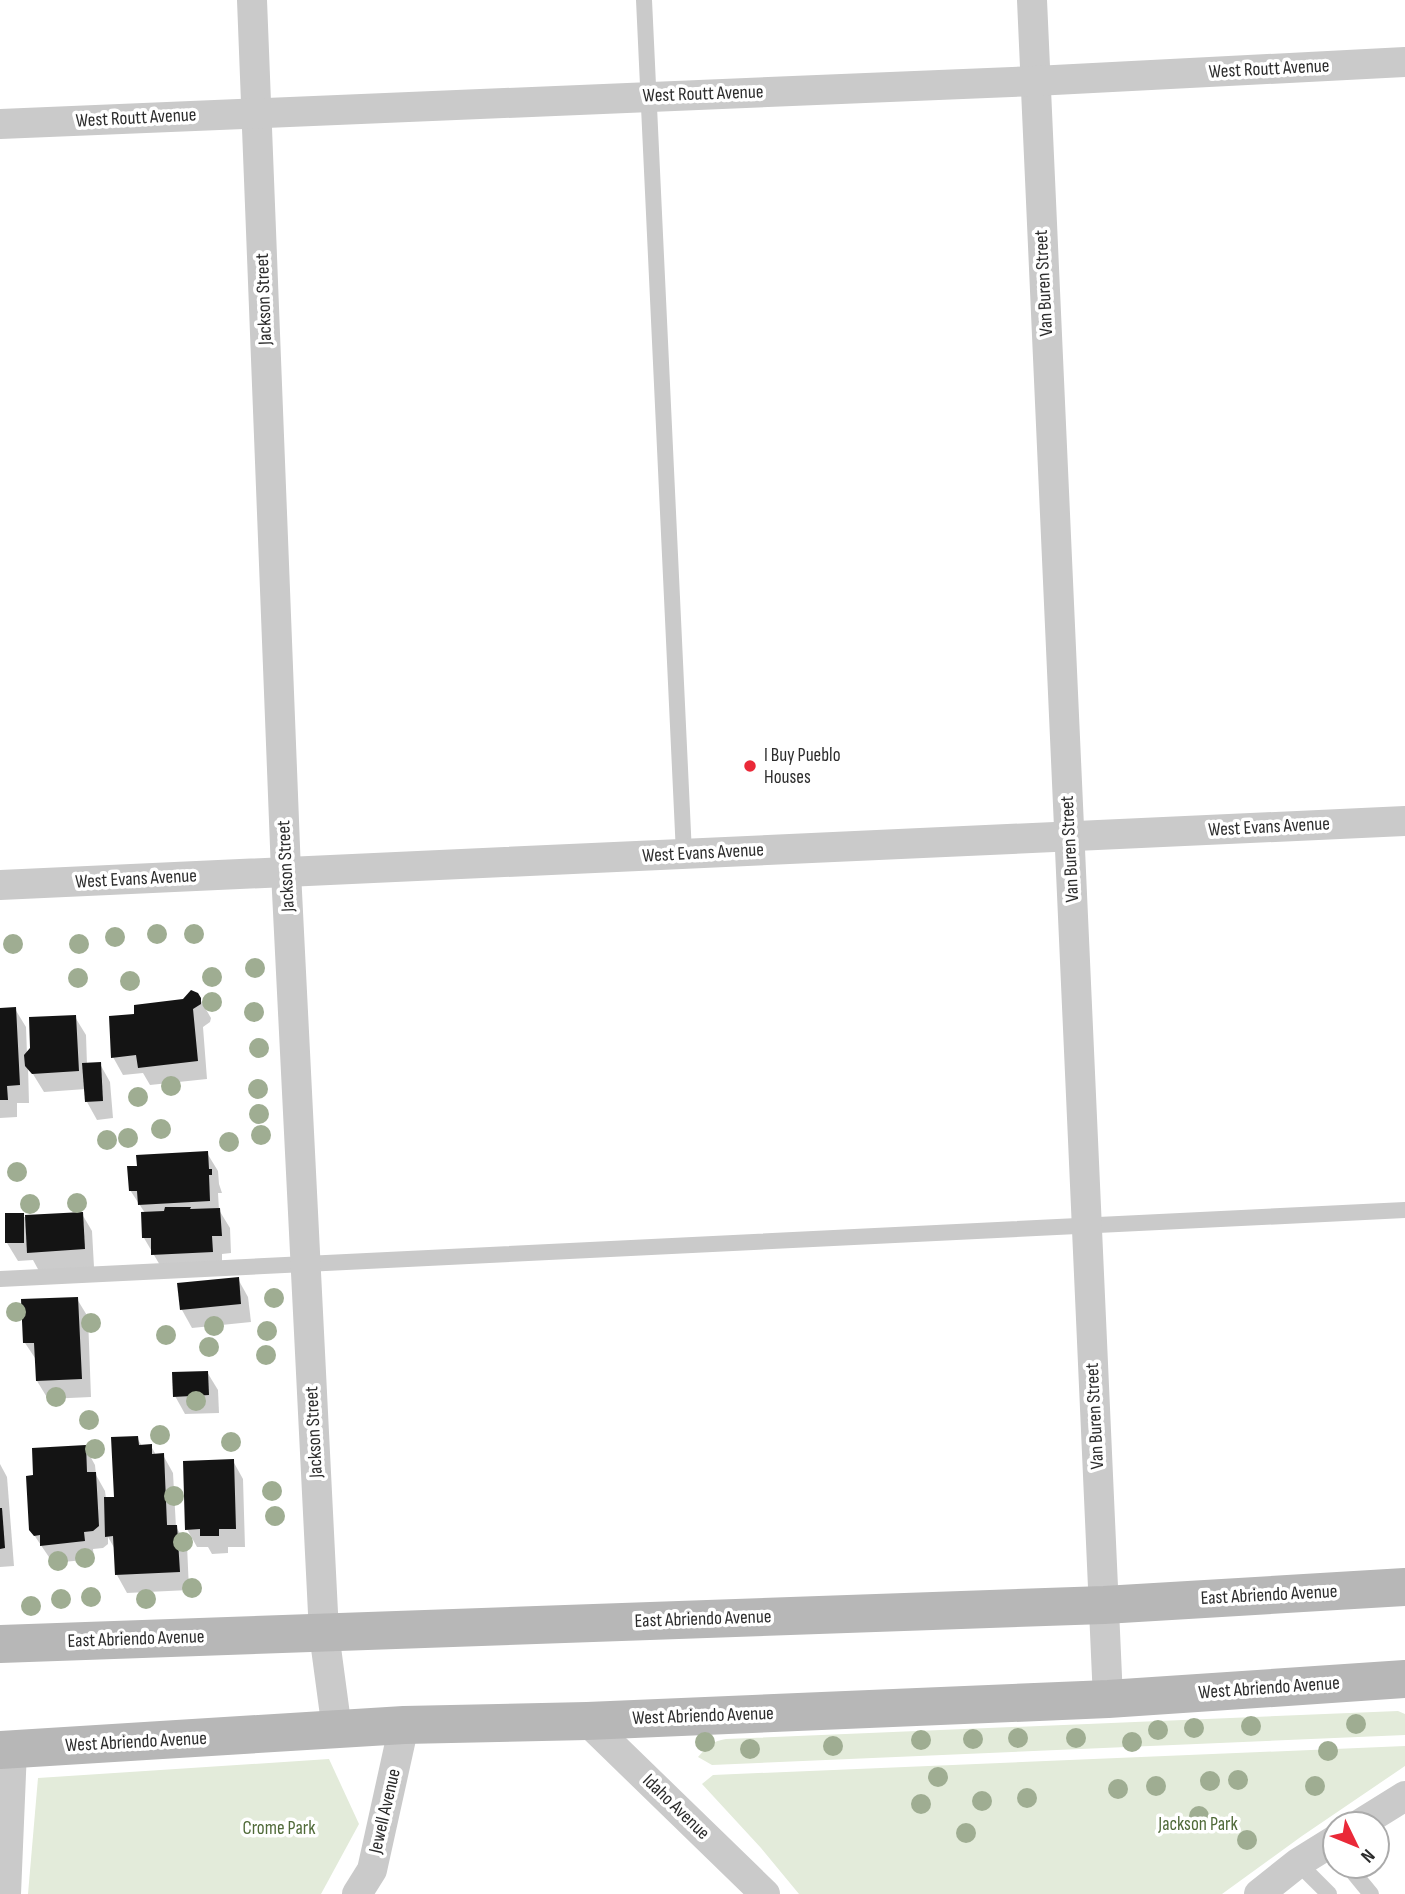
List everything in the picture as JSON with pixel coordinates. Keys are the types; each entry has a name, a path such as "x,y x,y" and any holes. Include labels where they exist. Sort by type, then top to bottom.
{"main road":[{"name":"East Abriendo Avenue","path":"0,1644 1104,1605 1405,1587"},
{"name":"West Abriendo Avenue","path":"6,1750 404,1725 587,1721 1108,1699 1405,1679"}],"street":[{"name":"Jackson Street","path":"252,0 286,872 324,1633 337,1730"},
{"name":"Van Buren Street","path":"1032,0 1108,1699"},
{"name":"West Routt Avenue","path":"0,124 1035,81 1405,62"},
{"name":"West Evans Avenue","path":"0,885 1405,821"},
{"name":"Idaho Avenue","path":"587,1721 765,1894"},
{"name":"Jewell Avenue","path":"357,1894 372,1870 404,1725"},
{"path":"6,1750 6,1894"},
{"path":"1382,1810 1405,1796"},
{"path":"1259,1894 1298,1863 1321,1851"}],"lane":[{"path":"644,0 684,854"},
{"path":"0,1279 1405,1210"},
{"path":"1298,1863 1329,1894"},
{"path":"1360,1880 1371,1894"}],"green space":[{"path":"1398,1711 1405,1714 1405,1735 712,1765 698,1757 710,1745 726,1739"},
{"name":"Jackson Park","path":"1405,1746 1405,1766 1340,1810 1321,1810 1321,1823 1222,1894 799,1894 702,1784 713,1775"},
{"name":"Crome Park","path":"329,1759 359,1824 321,1894 28,1894 38,1778"}],"building":[{"path":"191,990 201,998 201,1004 193,1009 198,1061 138,1068 136,1055 111,1058 109,1016 134,1014 134,1005 183,999"},
{"path":"16,1007 20,1085 7,1086 8,1100 0,1100 0,1008"},
{"path":"76,1015 79,1071 32,1074 25,1066 24,1055 30,1048 29,1017"},
{"path":"101,1062 103,1101 85,1102 82,1063"},
{"path":"208,1151 209,1169 212,1169 212,1175 209,1175 210,1201 138,1205 137,1191 129,1191 127,1166 137,1166 136,1155"},
{"path":"165,1207 220,1208 222,1236 212,1236 213,1252 151,1255 151,1238 142,1238 141,1212 164,1211"},
{"path":"83,1212 85,1249 27,1253 25,1215"},
{"path":"5,1213 24,1213 24,1243 5,1243"},
{"path":"239,1277 241,1304 180,1310 177,1283"},
{"path":"78,1297 82,1379 36,1381 34,1343 23,1343 21,1299"},
{"path":"208,1371 209,1395 173,1397 172,1372"},
{"path":"138,1436 139,1445 152,1444 152,1454 164,1453 167,1525 177,1525 180,1572 115,1575 113,1536 105,1537 104,1497 114,1497 111,1437"},
{"path":"86,1445 87,1472 96,1472 99,1526 93,1531 84,1532 85,1541 40,1546 40,1535 34,1536 29,1530 26,1476 33,1475 32,1448"},
{"path":"234,1459 236,1529 219,1529 219,1536 200,1536 200,1529 185,1530 183,1461"},
{"path":"0,1508 5,1548 0,1549"}],"place":[{"name":"I Buy Pueblo Houses","path":"750,766"}]}
